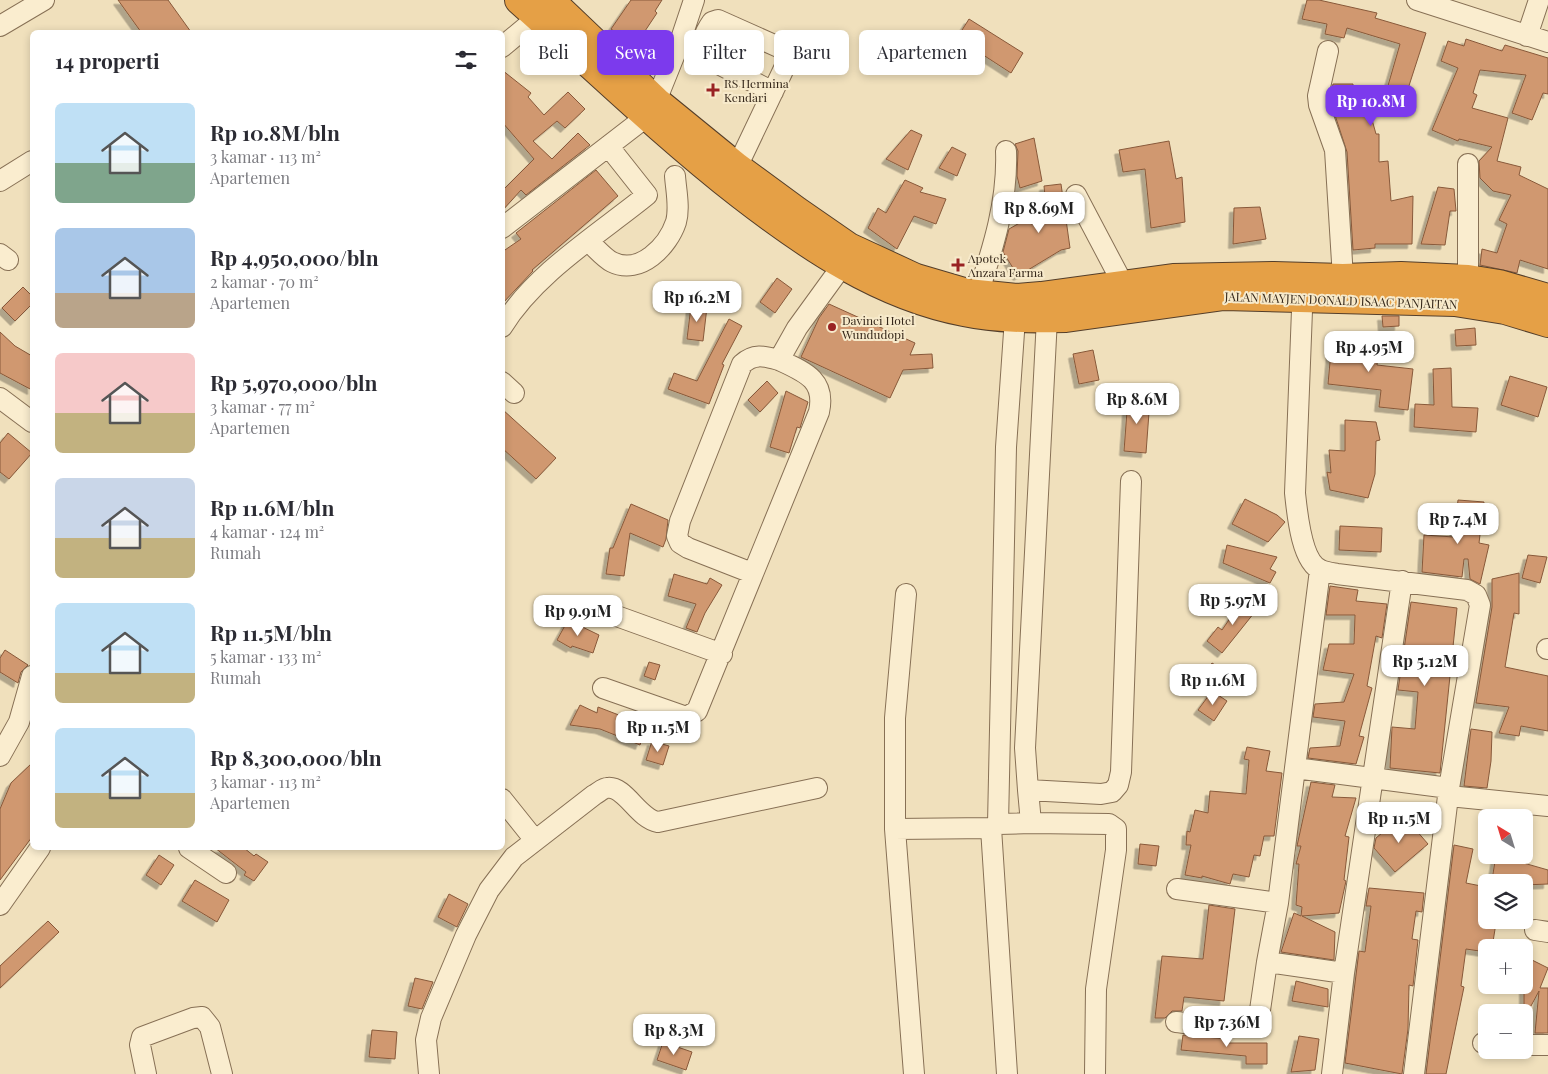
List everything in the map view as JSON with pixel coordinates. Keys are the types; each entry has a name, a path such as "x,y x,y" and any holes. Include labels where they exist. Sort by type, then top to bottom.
{"highway":[{"name":"JALAN MAYJEN DONALD ISAAC PANJAITAN","path":"536,6 651,109 737,167 849,247 916,278 966,293 1017,298 1075,293 1123,284 1173,278 1274,276 1303,288 1455,302 1505,310 1548,323"},
{"name":"JALAN MAYJEN DONALD ISAAC PANJAITAN","path":"651,109 685,167 842,266 917,299 964,312 1015,318 1066,318 1224,296 1303,288 1343,278 1401,276 1468,279 1499,284 1548,298"}],"street":[{"path":"0,26 44,0"},
{"path":"505,226 610,147 651,109 694,0"},
{"path":"1417,0 1451,5 1527,36 1548,42"},
{"path":"1527,36 1539,0"},
{"path":"505,43 536,6"},
{"path":"1328,51 1318,96 1335,150 1343,278"},
{"path":"737,167 773,92"},
{"path":"610,147 647,195"},
{"path":"978,294 998,226 1007,171 1006,152"},
{"path":"0,181 30,163"},
{"path":"1468,164 1468,279"},
{"path":"505,322 513,310 536,286 647,195 685,167"},
{"path":"589,242 612,262 630,266 651,258 669,238 677,220 685,167"},
{"path":"1076,195 1123,284"},
{"path":"779,360 797,328 842,266"},
{"path":"1303,288 1296,423 1295,493 1303,542 1313,564 1320,570 1467,590 1476,596 1480,606 1449,792 1414,1074"},
{"path":"1007,1074 995,826 1006,447 1015,318"},
{"path":"1031,823 1025,748 1047,318"},
{"path":"603,688 679,715 690,717 697,711 722,654 752,572 819,412 822,398 819,386 812,378 779,360 760,355 748,359 742,364 680,521 677,536 680,543 688,548 752,572"},
{"path":"0,398 30,420"},
{"path":"1028,790 1101,794 1112,792 1118,785 1121,772 1131,481"},
{"path":"1176,1022 1233,1028 1247,1025 1258,1017 1278,903 1320,570"},
{"path":"1332,1074 1344,973 1402,582"},
{"path":"906,594 895,718 895,829 914,1074"},
{"path":"600,610 722,654"},
{"path":"0,756 26,727 30,693"},
{"path":"1295,768 1373,778 1449,792 1548,806"},
{"path":"429,1074 427,1031 440,994 466,935 489,890 500,874 514,857 534,839 607,788 620,792 649,821 658,822 816,788"},
{"path":"1112,792 1112,826"},
{"path":"505,803 534,839"},
{"path":"895,829 1031,823 1109,824 1116,829 1116,850 1096,990 1095,1074"},
{"path":"0,905 39,850"},
{"path":"192,850 226,873"},
{"path":"1177,889 1278,903"},
{"path":"1267,962 1344,973"},
{"path":"146,1074 140,1045 142,1037 193,1018 202,1018 210,1027 222,1074"},
{"path":"1533,1045 1548,1046"}],"building":[{"path":"118,0 168,0 190,30 140,30"},
{"path":"631,0 662,0 655,11 657,13 646,30 611,29"},
{"path":"1307,0 1319,0 1377,13 1375,18 1426,33 1406,95 1410,95 1409,100 1415,101 1415,107 1407,107 1406,109 1398,107 1369,109 1376,134 1379,134 1379,162 1388,161 1391,201 1413,196 1412,244 1375,244 1375,248 1353,250 1347,152 1334,112 1334,101 1330,101 1333,84 1353,84 1353,90 1385,96 1400,44 1347,28 1344,38 1325,34 1327,24 1302,19"},
{"path":"969,19 1023,53 1011,73 985,56 985,30 962,30"},
{"path":"1466,39 1502,51 1505,45 1548,58 1548,94 1543,93 1532,120 1512,113 1526,75 1480,70 1473,93 1477,95 1472,108 1508,118 1497,161 1521,167 1519,175 1548,189 1548,269 1520,260 1517,273 1480,265 1482,249 1497,253 1507,224 1499,220 1511,195 1493,191 1480,178 1479,161 1492,147 1459,139 1458,141 1432,130 1458,68 1441,61 1448,41 1464,46"},
{"path":"505,72 531,93 528,97 544,115 568,92 585,109 565,128 557,121 533,141 552,159 578,133 590,145 526,195 521,190 505,208 505,188 534,159 505,125"},
{"path":"911,130 922,135 908,170 886,159"},
{"path":"1034,138 1042,181 1020,188 1017,176 1018,151 1015,144"},
{"path":"1169,141 1176,179 1182,177 1185,222 1151,228 1145,169 1123,172 1119,150"},
{"path":"952,147 966,154 957,176 939,168"},
{"path":"596,170 618,196 532,270 505,301 505,250 521,239 516,233"},
{"path":"905,180 923,188 920,192 946,199 936,224 914,216 897,249 868,228 878,208 886,213"},
{"path":"1061,184 1070,248 1061,250 1018,276 1003,252 1009,229 1023,221 1035,225 1041,210 1046,207 1044,186"},
{"path":"1438,187 1454,189 1456,211 1450,211 1445,245 1421,244"},
{"path":"1260,207 1266,239 1233,244 1234,208"},
{"path":"777,278 792,289 775,313 760,302"},
{"path":"23,287 30,294 30,306 15,321 2,308"},
{"path":"829,304 915,343 910,355 932,354 933,368 903,370 890,398 801,357 819,318"},
{"path":"691,306 707,307 703,341 687,339"},
{"path":"1382,316 1399,316 1399,326 1383,327"},
{"path":"729,319 742,326 722,364 724,365 709,404 668,389 674,373 697,381"},
{"path":"1475,328 1476,345 1456,346 1455,330"},
{"path":"0,332 15,346 30,355 30,389 0,373"},
{"path":"1332,340 1379,344 1377,365 1413,369 1408,410 1379,407 1381,390 1328,384"},
{"path":"1093,350 1099,380 1079,384 1073,354"},
{"path":"1451,368 1452,407 1478,408 1476,432 1414,427 1415,404 1434,405 1433,369"},
{"path":"1510,376 1547,387 1538,417 1501,405"},
{"path":"767,381 778,393 760,412 748,400"},
{"path":"786,391 808,402 800,428 797,427 789,453 770,447"},
{"path":"1128,398 1150,399 1146,453 1124,451"},
{"path":"505,412 556,458 536,479 505,451"},
{"path":"1345,420 1376,422 1380,440 1376,441 1375,474 1368,498 1330,490 1327,472 1331,473 1329,450 1345,451"},
{"path":"8,433 30,451 30,455 9,479 0,472 0,443"},
{"path":"1245,499 1277,515 1285,522 1268,542 1232,524"},
{"path":"1458,500 1484,502 1479,543 1489,545 1480,584 1470,579 1468,559 1464,559 1462,577 1422,572 1424,535 1454,537"},
{"path":"631,504 668,520 666,539 663,547 630,533 624,576 606,574 610,548 613,548"},
{"path":"1340,526 1382,528 1381,552 1339,550"},
{"path":"1227,545 1277,557 1270,569 1276,572 1270,583 1223,563"},
{"path":"1528,555 1547,557 1540,583 1522,578"},
{"path":"1519,573 1519,614 1514,613 1505,667 1548,676 1548,731 1521,726 1519,736 1499,733 1509,707 1476,703 1492,607 1492,579"},
{"path":"674,574 707,584 710,578 722,585 705,613 697,632 686,628 696,604 668,596"},
{"path":"1330,586 1358,590 1356,601 1387,604 1382,638 1376,636 1367,686 1372,688 1359,736 1364,737 1356,764 1308,758 1310,748 1340,746 1345,721 1313,717 1315,704 1344,702 1354,674 1323,670 1329,644 1354,644 1355,615 1326,615"},
{"path":"1244,598 1258,608 1222,653 1207,641 1218,627 1222,630"},
{"path":"1411,602 1457,608 1440,773 1390,768 1392,727 1415,729 1418,692 1398,690"},
{"path":"568,620 599,635 593,653 572,646 571,648 557,640"},
{"path":"5,650 28,665 21,672 18,683 0,672 0,658"},
{"path":"649,662 660,665 655,680 644,676"},
{"path":"1212,663 1223,670 1213,685 1202,678"},
{"path":"1212,691 1227,701 1214,721 1198,710"},
{"path":"580,705 597,713 598,707 624,717 621,725 644,733 640,745 600,729 570,725"},
{"path":"1471,729 1492,732 1491,761 1487,788 1464,786"},
{"path":"652,741 669,746 663,765 646,760"},
{"path":"1247,747 1270,751 1266,771 1282,773 1274,836 1264,836 1260,856 1254,855 1249,877 1233,874 1230,884 1202,876 1202,878 1185,875 1191,845 1186,845 1187,831 1190,832 1195,810 1208,813 1210,791 1246,794 1249,760 1244,759"},
{"path":"30,765 30,840 0,880 0,809 11,783"},
{"path":"1311,782 1335,785 1332,797 1356,798 1345,836 1349,837 1344,880 1346,881 1339,913 1302,916 1335,932 1334,960 1281,952 1294,913 1301,916 1302,907 1296,905 1299,864 1296,864 1301,846 1297,846"},
{"path":"1403,815 1428,844 1395,872 1374,848 1376,838"},
{"path":"1140,844 1159,846 1156,866 1138,864"},
{"path":"1454,845 1473,849 1466,883 1478,885 1478,929 1495,929 1493,939 1478,939 1478,951 1466,949 1461,986 1464,987 1446,1074 1426,1074"},
{"path":"218,850 246,850 254,856 256,854 268,862 254,881 244,875 246,872"},
{"path":"159,855 174,865 161,885 146,875"},
{"path":"1495,864 1527,864 1548,870 1548,884 1533,885 1533,874 1493,874"},
{"path":"195,880 229,900 217,922 182,901"},
{"path":"1369,888 1424,893 1422,912 1416,911 1412,939 1418,940 1413,986 1409,985 1408,1029 1402,1074 1345,1063 1359,951 1365,952 1371,906 1366,906"},
{"path":"449,894 468,904 457,927 438,917"},
{"path":"1209,905 1235,909 1224,1001 1184,997 1182,1011 1172,1011 1165,1018 1155,1018 1162,956 1203,959"},
{"path":"48,921 59,932 0,988 0,966"},
{"path":"1533,960 1548,968 1540,988 1548,988 1548,1033 1535,1033 1539,991 1532,1004 1524,1004 1524,994 1533,994"},
{"path":"415,978 433,982 422,1009 408,1006"},
{"path":"1296,981 1328,989 1328,1007 1292,1001"},
{"path":"372,1030 397,1032 395,1059 369,1057"},
{"path":"1183,1035 1227,1039 1226,1043 1267,1043 1267,1064 1246,1064 1246,1056 1181,1050"},
{"path":"1299,1036 1319,1039 1315,1070 1291,1072"},
{"path":"663,1042 692,1052 686,1070 657,1060"}],"place":[{"name":"RS Hermina Kendari","path":"713,90"},
{"name":"Apotek Anzara Farma","path":"958,265"},
{"name":"Davinci Hotel Wundudopi","path":"832,327"}]}
